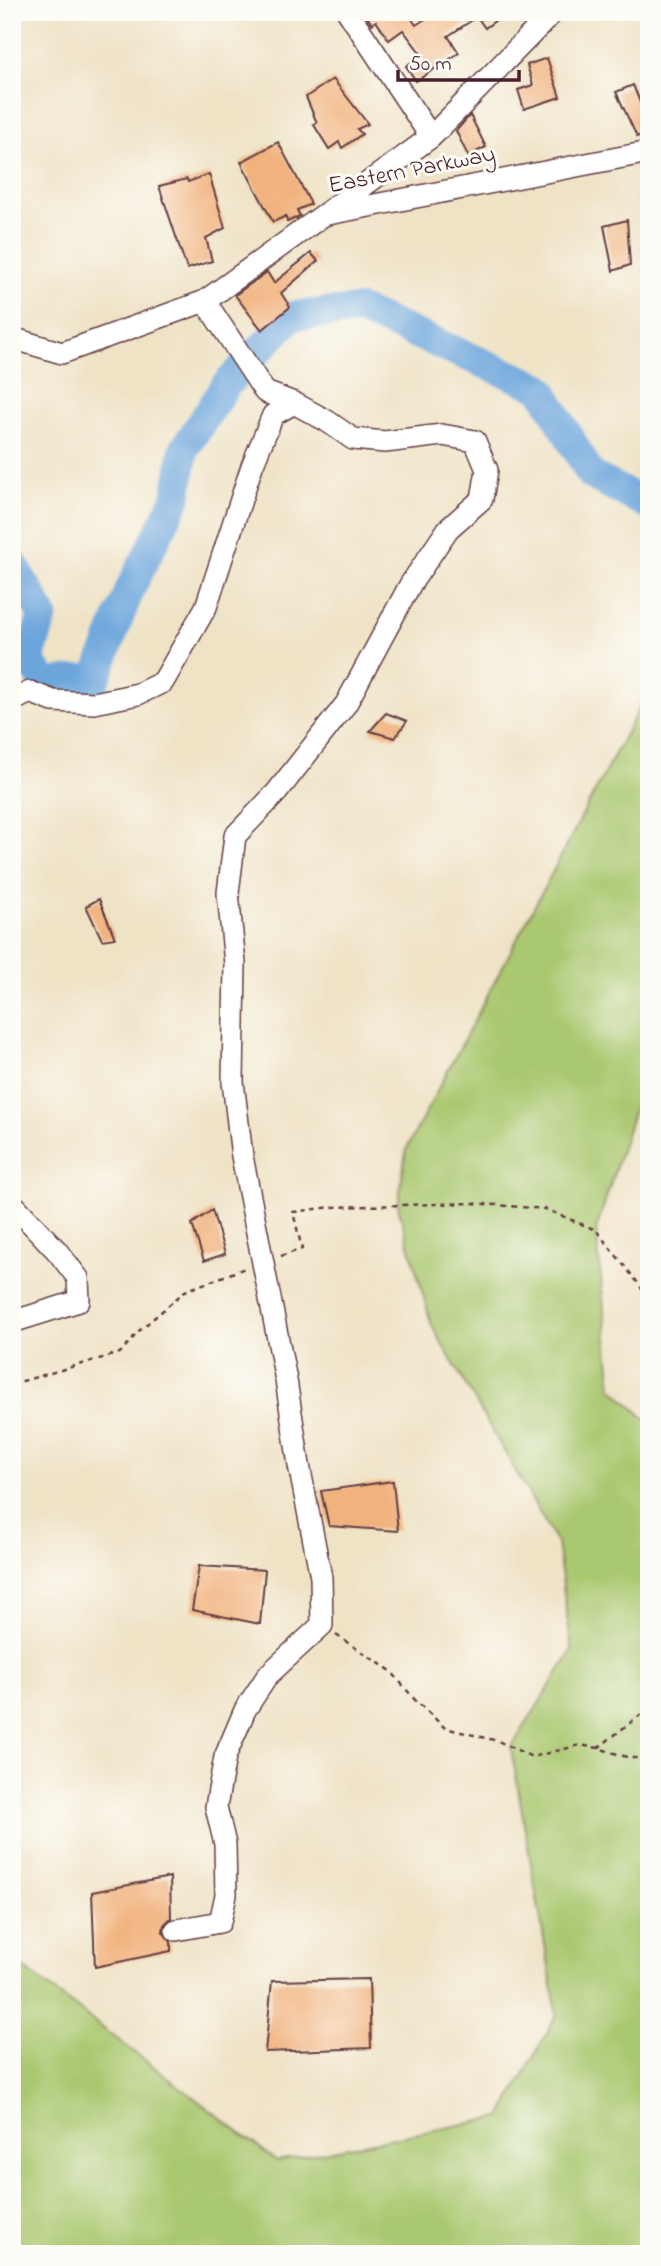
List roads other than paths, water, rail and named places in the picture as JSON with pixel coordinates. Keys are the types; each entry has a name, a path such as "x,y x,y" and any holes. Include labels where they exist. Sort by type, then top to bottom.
{"street":[{"path":"348,12 431,137"},
{"path":"320,216 431,137 554,12"},
{"name":"Eastern Parkway","path":"12,338 62,353 205,301 320,216 649,152"},
{"path":"176,1930 220,1922 226,1895 225,1844 216,1807 225,1757 245,1710 268,1675 322,1625 321,1577 242,1156 233,1082 235,964 228,893 235,836 277,792 346,704 418,574 448,529 482,499 487,470 475,441 442,435 385,442 353,439 294,402 265,392 205,301"},
{"path":"12,701 30,692 53,701 94,703 138,694 163,682 206,607 252,466 273,415 294,402"},
{"path":"12,1203 78,1278 79,1301 12,1322"}],"waterway":[{"path":"12,562 43,615 29,661 46,683 96,678 130,589 176,499 184,449 226,385 292,316 360,310 541,388 591,475 649,505"}]}
